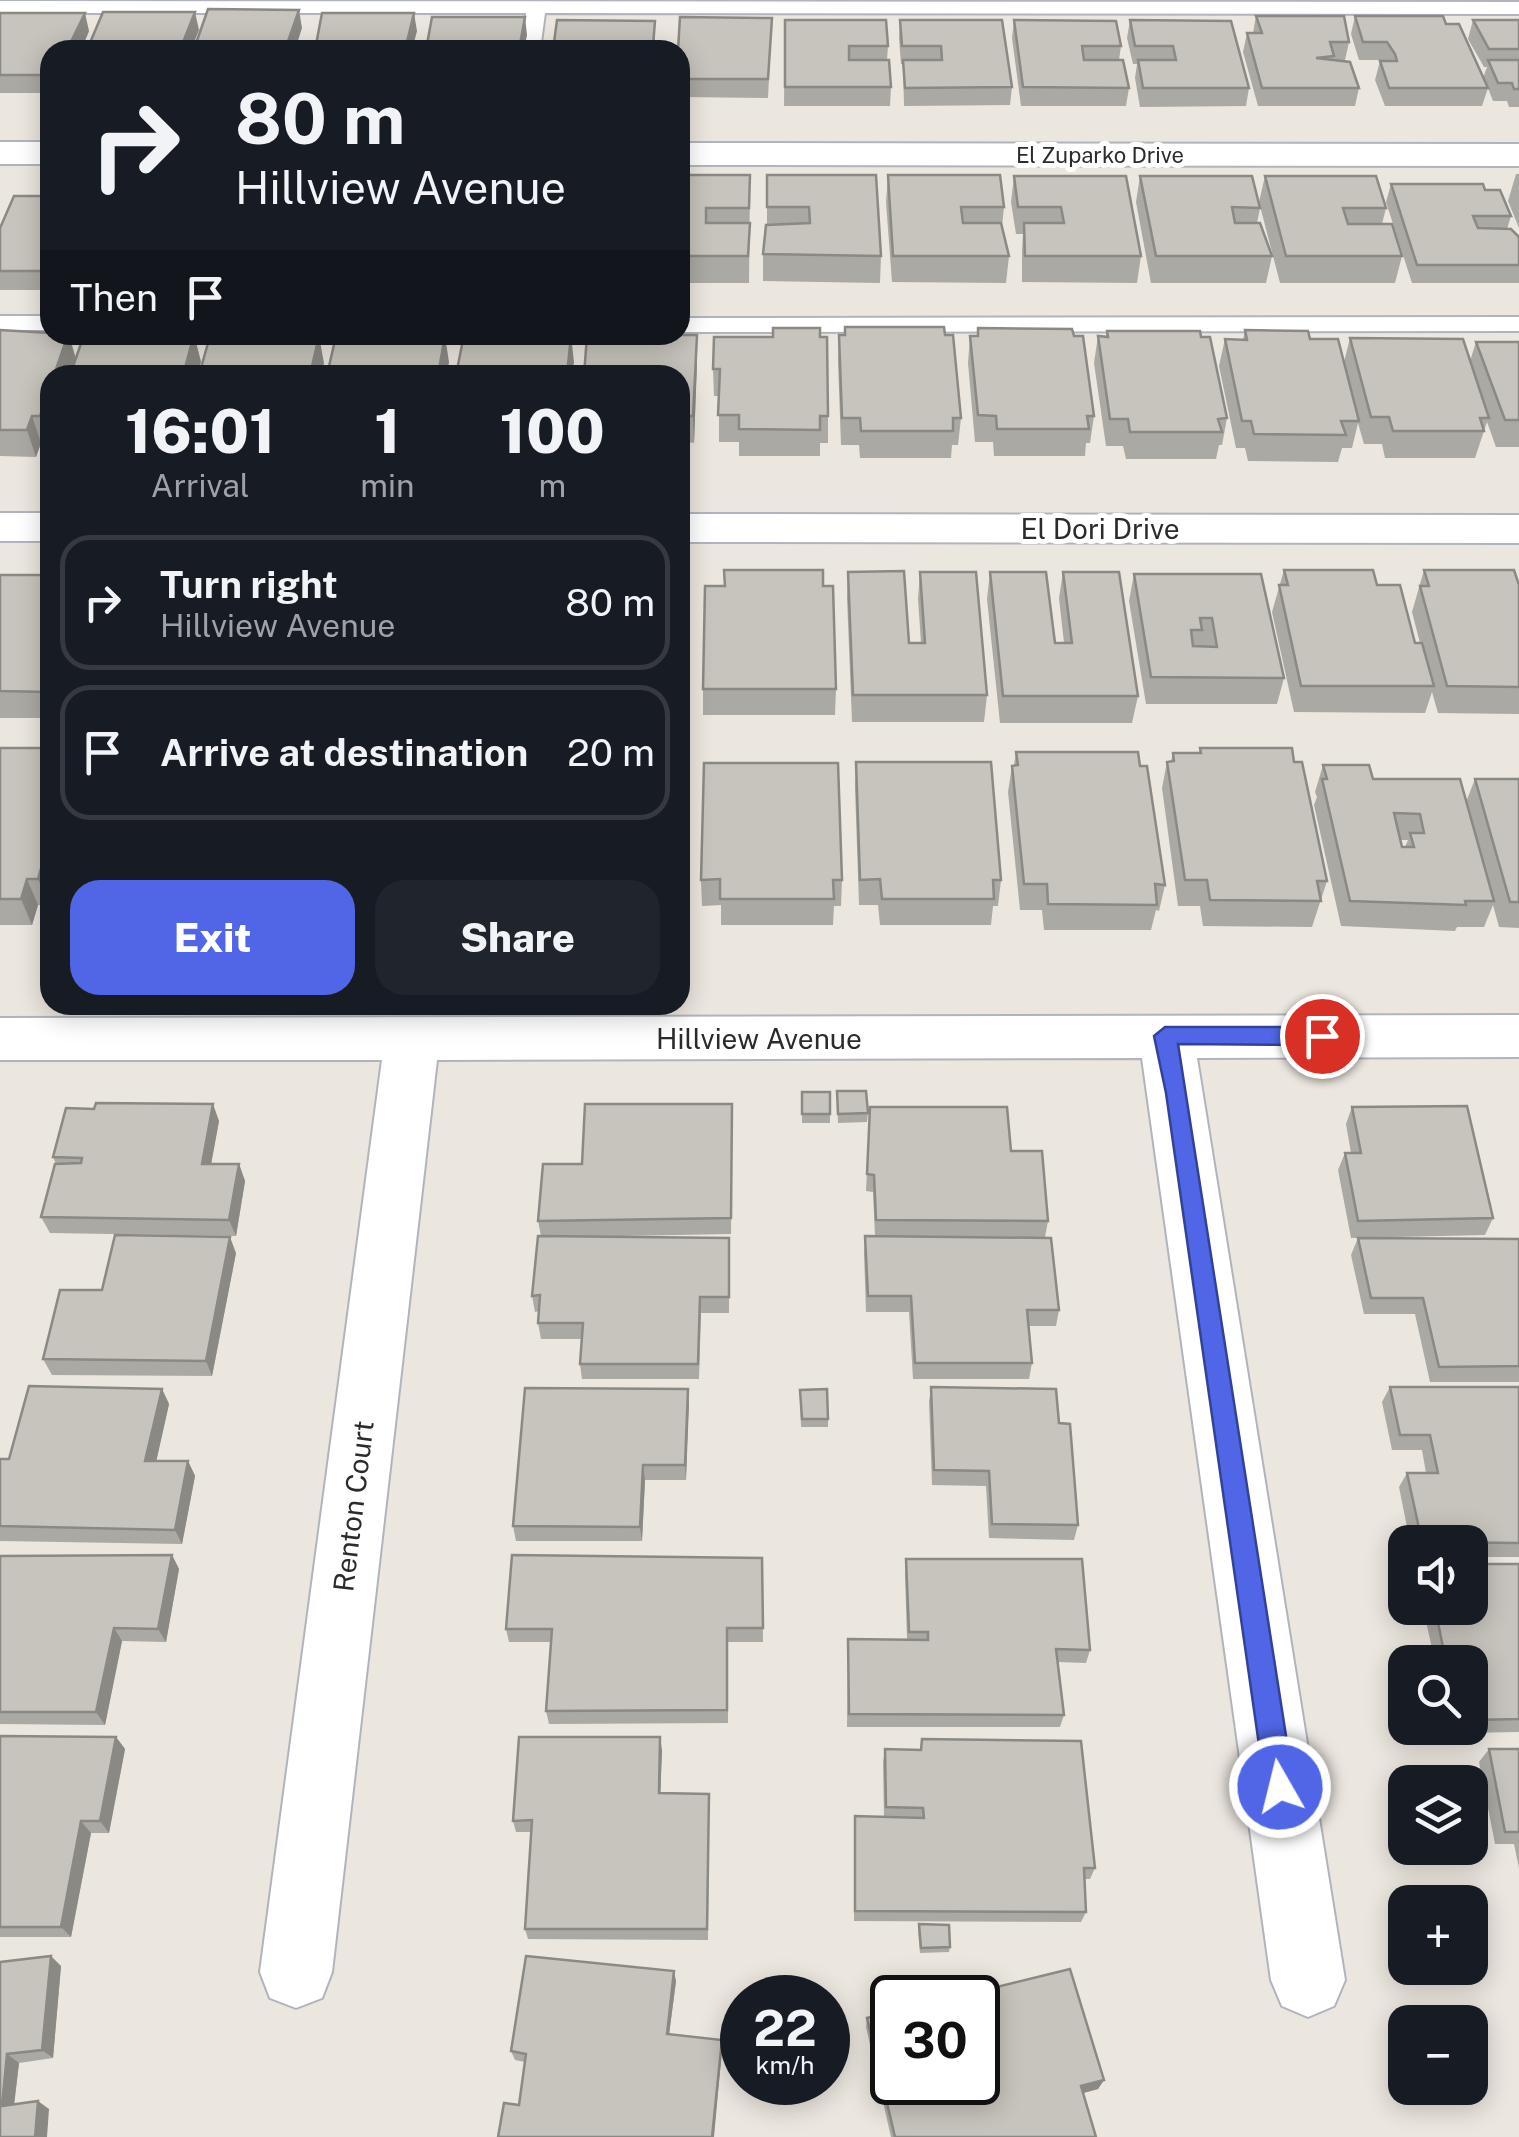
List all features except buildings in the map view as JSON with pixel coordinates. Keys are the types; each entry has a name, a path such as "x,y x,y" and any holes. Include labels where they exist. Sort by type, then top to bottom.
{"street":[{"path":"0,153 40,153"},
{"name":"El Zuparko Drive","path":"690,154 1519,156"},
{"path":"0,527 40,527"},
{"name":"El Dori Drive","path":"690,528 1519,529"},
{"path":"1165,1036 1180,1113 1308,1980"},
{"name":"Hillview Avenue","path":"0,1039 1519,1036"},
{"name":"Renton Court","path":"296,1972 412,1041"}],"lane":[{"path":"0,7 1519,8"},
{"path":"533,40 536,8"},
{"path":"0,323 40,323"},
{"path":"690,326 1519,324"}],"route":[{"path":"1280,1787 1178,1093 1165,1036 1322,1036"}]}
